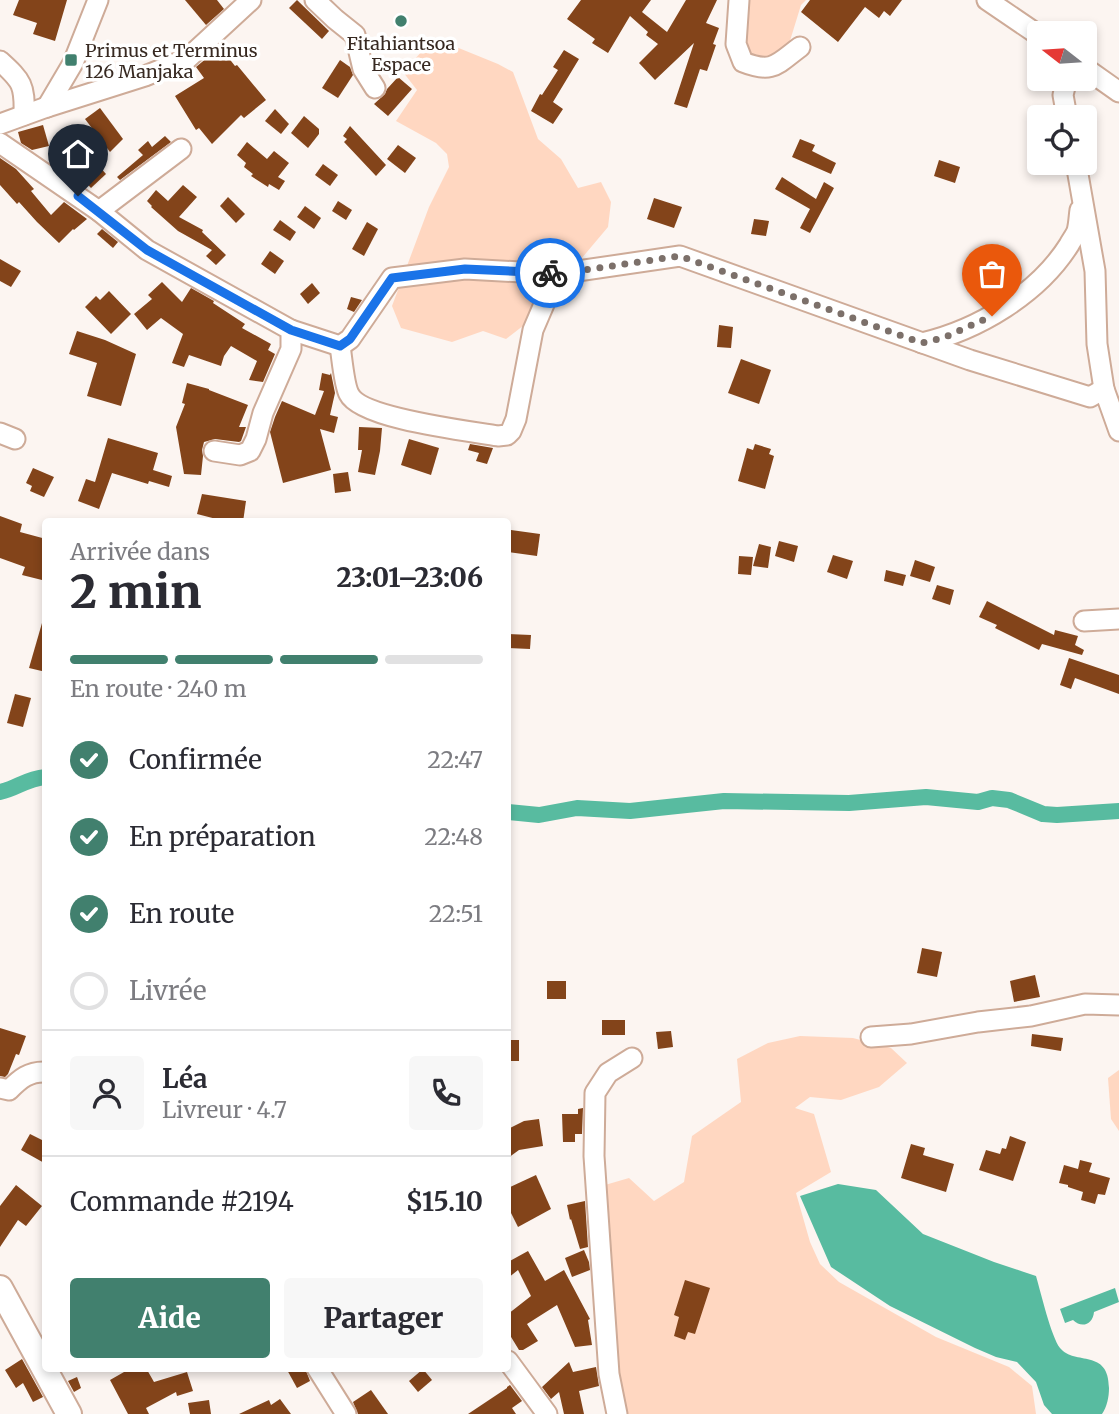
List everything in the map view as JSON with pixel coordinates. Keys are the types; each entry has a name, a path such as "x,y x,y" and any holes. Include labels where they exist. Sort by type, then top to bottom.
{"main road":[{"path":"0,1288 42,1365"},
{"path":"46,1372 69,1414"}],"street":[{"path":"47,107 73,63 98,0"},
{"path":"0,124 187,60 251,0"},
{"path":"315,0 355,35 363,69 375,88"},
{"path":"739,0 736,44 743,62 758,68 773,67 800,47"},
{"path":"987,0 1027,27"},
{"path":"0,61 22,84 24,115"},
{"path":"1097,76 1119,92"},
{"path":"0,143 99,211 147,250 291,330 340,346"},
{"path":"99,211 181,149"},
{"path":"1078,175 1095,271 1097,344 1104,390 1119,431"},
{"path":"922,343 943,338 992,316 1033,286 1060,259 1076,232 1082,198"},
{"path":"340,346 350,339 392,278 465,269 557,274 680,256 970,360 1090,397 1104,390"},
{"path":"340,346 348,394 367,409 395,418 498,436 507,435 516,419 533,330 557,274"},
{"path":"214,451 240,455 250,451 263,413 291,349 291,330"},
{"path":"1084,621 1119,619"},
{"path":"871,1037 911,1034 1031,1016 1085,1004 1119,1005"},
{"path":"617,1414 609,1374 594,1156 595,1093 608,1073 632,1058"},
{"path":"0,1088 9,1090 24,1075 42,1071"},
{"path":"511,1365 547,1414"},
{"path":"320,1372 346,1414"}],"shaded area":[{"path":"748,0 806,0 801,5 789,44 759,64 744,54"},
{"path":"434,38 513,72 538,139 561,159 578,188 601,182 611,202 608,227 528,322 506,339 483,331 452,342 401,328 392,306 429,207 449,167 447,154 436,143 396,121 417,90 403,72"},
{"path":"800,1036 853,1038 891,1048 907,1063 879,1087 841,1100 810,1097 795,1108 814,1114 831,1172 796,1193 810,1242 820,1264 839,1282 936,1337 1009,1367 1032,1386 1036,1414 625,1414 611,1332 609,1216 605,1185 629,1178 654,1201 684,1182 692,1136 741,1102 737,1059 768,1043"},
{"path":"1119,1070 1119,1131 1111,1119 1108,1078"},
{"path":"838,1184 876,1190 923,1234 1036,1276 1060,1348 1066,1353 1097,1363 1108,1376 1109,1395 1102,1414 1052,1414 1044,1405 1036,1382 1017,1362 975,1348 890,1306 831,1267 800,1196"},
{"path":"1115,1288 1119,1302 1094,1312 1092,1320 1086,1324 1073,1320 1065,1323 1060,1309"}],"building":[{"path":"19,0 67,0 55,41 33,34 37,23 13,15"},
{"path":"185,0 217,0 224,9 206,25"},
{"path":"297,0 329,31 322,39 289,8"},
{"path":"581,0 651,0 642,12 667,32 686,0 717,0 706,23 719,28 713,44 716,45 707,71 700,69 687,108 674,104 694,43 655,80 639,63 658,44 646,35 648,32 630,16 608,53 592,43 595,39 567,19"},
{"path":"810,0 902,0 890,16 884,11 879,18 865,7 838,42 801,12"},
{"path":"220,47 266,100 244,118 241,115 212,144 199,128 196,130 175,96 204,78 196,67"},
{"path":"564,50 579,59 553,102 563,109 553,124 531,111 558,70 553,67"},
{"path":"340,60 350,67 353,75 338,98 322,88"},
{"path":"398,77 412,89 388,116 374,104"},
{"path":"100,108 123,139 110,152 85,119"},
{"path":"275,109 289,124 281,134 265,121"},
{"path":"304,116 319,129 319,134 308,148 291,133"},
{"path":"43,125 49,146 32,150 21,143 18,132"},
{"path":"350,126 386,165 376,176 344,142 347,139 343,136"},
{"path":"165,136 171,142 120,180 117,177 143,155 138,150 148,141 152,147"},
{"path":"800,139 815,145 812,151 836,163 831,174 792,157"},
{"path":"247,142 267,159 274,151 289,163 278,177 285,181 279,190 269,184 268,187 251,176 253,174 244,167 246,163 237,155"},
{"path":"398,145 416,158 405,173 387,159"},
{"path":"0,158 16,169 34,189 31,191 51,215 64,202 87,219 59,243 0,185"},
{"path":"93,159 106,174 91,188 77,173"},
{"path":"939,160 960,167 955,183 934,176"},
{"path":"323,164 338,175 330,186 315,175"},
{"path":"782,177 816,199 824,182 834,188 810,233 800,228 810,209 775,189"},
{"path":"183,185 197,197 179,217 203,230 226,255 216,265 206,256 212,250 178,231 147,201 156,190 168,201"},
{"path":"228,197 245,214 236,223 220,206"},
{"path":"654,198 682,207 674,228 647,219"},
{"path":"338,201 352,210 346,220 332,211"},
{"path":"305,206 321,218 314,229 297,217"},
{"path":"754,219 769,221 766,236 751,234"},
{"path":"280,220 296,232 290,241 273,230"},
{"path":"367,222 378,229 364,256 352,249"},
{"path":"102,229 118,242 113,248 97,234"},
{"path":"270,251 284,261 275,274 261,264"},
{"path":"0,259 21,271 11,287 0,281"},
{"path":"162,282 182,302 191,288 214,301 213,303 245,324 242,328 271,344 268,350 275,354 263,382 249,380 257,361 231,346 221,366 189,355 184,367 172,363 183,334 161,318 147,330 134,314 152,299 148,295"},
{"path":"312,283 320,293 308,304 300,294"},
{"path":"109,291 131,314 111,334 85,307 96,296 100,300"},
{"path":"351,297 362,300 354,312 347,309"},
{"path":"719,325 733,327 731,348 717,347"},
{"path":"77,331 136,354 121,406 87,396 97,363 69,354"},
{"path":"741,359 771,370 759,404 728,393"},
{"path":"322,373 331,373 335,393 330,415 338,417 334,433 320,429 331,470 283,483 270,432 275,417 282,401 315,415 324,391 319,390"},
{"path":"187,383 248,405 239,427 246,427 241,441 215,439 204,442 201,475 184,474 176,427 185,404 182,403"},
{"path":"359,427 382,428 375,475 358,472 362,450 358,450"},
{"path":"108,438 158,453 153,470 172,476 169,487 112,473 99,509 78,501 86,479 95,482"},
{"path":"409,439 439,448 431,475 401,465"},
{"path":"470,444 493,448 487,464 476,461 479,453 468,450"},
{"path":"755,444 771,449 769,454 774,456 765,489 738,481 747,448 753,450"},
{"path":"33,468 54,477 44,497 30,491 32,486 26,483"},
{"path":"348,472 351,491 335,493 333,474"},
{"path":"202,494 246,501 244,518 212,518 197,514"},
{"path":"0,516 22,524 20,532 42,538 42,580 22,575 25,567 0,558"},
{"path":"511,530 540,534 537,556 511,552"},
{"path":"779,541 798,546 794,562 775,556"},
{"path":"759,544 771,547 768,568 753,566"},
{"path":"833,555 853,561 847,579 827,572"},
{"path":"739,556 753,557 751,575 738,574"},
{"path":"915,560 935,567 930,582 910,576"},
{"path":"886,570 906,575 903,586 884,581"},
{"path":"937,585 954,590 950,605 932,599"},
{"path":"987,601 1054,635 1055,630 1078,636 1075,645 1084,650 1082,655 1042,644 1039,650 995,628 997,625 979,617"},
{"path":"42,623 42,671 29,668"},
{"path":"511,634 531,635 530,649 511,648"},
{"path":"1069,658 1119,675 1119,694 1075,678 1071,689 1060,685"},
{"path":"15,694 31,698 23,727 7,723"},
{"path":"922,948 942,952 937,977 917,973"},
{"path":"1035,975 1040,997 1014,1002 1010,981"},
{"path":"547,981 566,981 566,999 547,999"},
{"path":"602,1020 625,1020 625,1035 602,1035"},
{"path":"0,1028 26,1036 19,1055 16,1054 5,1077 0,1076"},
{"path":"671,1031 673,1047 658,1049 656,1032"},
{"path":"1032,1034 1063,1038 1061,1051 1031,1046"},
{"path":"511,1040 519,1040 519,1061 511,1061"},
{"path":"583,1108 582,1134 575,1134 575,1142 563,1142 562,1114 578,1114 578,1109"},
{"path":"539,1119 543,1146 519,1150 511,1156 511,1128 524,1121"},
{"path":"30,1134 42,1140 42,1162 21,1150"},
{"path":"1010,1136 1026,1142 1013,1181 979,1170 986,1150 1000,1154 1002,1148 1006,1149"},
{"path":"911,1144 925,1148 923,1155 954,1164 946,1192 901,1178"},
{"path":"1080,1160 1092,1163 1089,1172 1110,1178 1105,1195 1098,1194 1095,1204 1081,1200 1083,1192 1059,1183 1064,1165 1078,1169"},
{"path":"536,1175 551,1209 518,1227 511,1213 511,1187"},
{"path":"16,1185 42,1206 26,1226 18,1220 0,1247 0,1206"},
{"path":"585,1201 588,1247 580,1249 567,1205"},
{"path":"584,1250 590,1270 572,1277 565,1258"},
{"path":"528,1251 545,1281 564,1270 590,1319 592,1345 575,1347 557,1305 527,1324 538,1341 519,1350 511,1337 511,1312 531,1296 518,1270 511,1276 511,1260"},
{"path":"685,1280 710,1288 695,1334 688,1332 685,1340 674,1336 679,1317 674,1315"},
{"path":"22,1359 43,1397 33,1402 23,1383 16,1388 5,1370"},
{"path":"569,1362 573,1372 596,1367 599,1386 579,1391 584,1414 564,1414 559,1392 551,1399 542,1387"},
{"path":"124,1372 148,1372 154,1382 187,1372 193,1391 177,1396 176,1392 146,1408 149,1414 128,1414 110,1380"},
{"path":"288,1372 307,1372 310,1381 297,1388"},
{"path":"420,1372 425,1372 432,1380 418,1392 409,1381"},
{"path":"77,1377 81,1388 74,1392 68,1381"},
{"path":"510,1385 522,1401 512,1408 516,1414 468,1414 507,1388"},
{"path":"371,1390 388,1414 358,1414 353,1402"},
{"path":"280,1399 291,1414 239,1414 269,1400 271,1405"},
{"path":"209,1400 211,1414 190,1414 188,1403"}],"waterway":[{"path":"0,792 42,778"},
{"path":"511,812 539,815 577,808 630,811 724,801 849,803 926,797 978,802 992,798 1009,800 1043,814 1119,811"}],"way so far":[{"path":"550,273 680,256 922,343 943,338 992,316"}],"place":[{"name":"Fitahiantsoa Espace","path":"401,21"},
{"name":"Primus et Terminus 126 Manjaka","path":"71,60"}],"route":[{"path":"78,196 147,250 291,330 340,346 350,339 392,278 465,269 550,273"}]}
